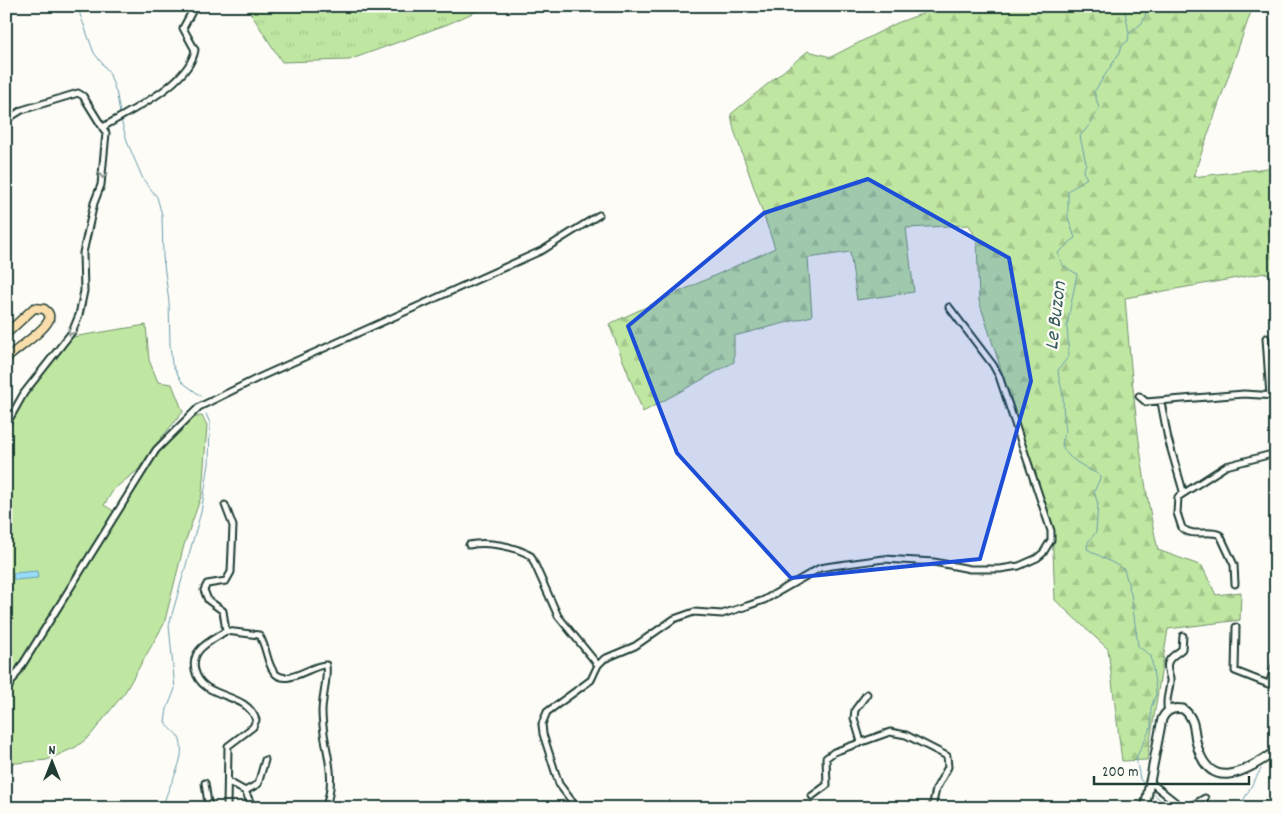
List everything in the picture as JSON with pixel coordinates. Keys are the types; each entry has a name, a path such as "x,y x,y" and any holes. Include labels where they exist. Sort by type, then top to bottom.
{"main road":[{"path":"6,334 34,308 47,310 49,316 47,323 6,359"},
{"path":"1145,808 1162,719 1168,711 1180,708 1188,714 1201,757 1215,772 1230,775 1244,771 1276,750"}],"street":[{"path":"103,127 162,92 191,64 195,50 183,28 195,6"},
{"path":"6,120 22,110 74,92 82,96 103,127 106,138 103,173 85,244 84,291 79,315 67,340 24,393 6,425"},
{"path":"6,691 156,450 199,408 287,365 542,250 599,216"},
{"path":"577,808 560,784 543,734 542,724 547,712 558,702 591,680 598,665 604,660 635,646 674,619 688,613 722,614 764,600 820,568 884,559 934,562 970,569 1000,569 1020,566 1043,553 1051,540 1048,518 999,376 993,365 949,307"},
{"path":"1139,396 1146,402 1161,402 1244,394 1273,396 1266,338"},
{"path":"1161,402 1183,491"},
{"path":"1235,584 1234,565 1220,535 1186,531 1179,523 1177,513 1178,497 1183,491 1226,466 1276,454"},
{"path":"225,505 233,526 231,572 226,581 211,583 204,590 208,600 223,611 226,631"},
{"path":"468,545 479,543 496,544 523,551 531,556 558,616 598,665"},
{"path":"1236,627 1236,671 1276,687"},
{"path":"227,808 228,746 254,726 255,718 238,700 211,690 202,684 196,675 194,665 198,650 226,631 259,635 273,671 282,676 295,675 326,665 322,713 332,772 332,784 325,808"},
{"path":"1168,711 1166,698 1170,688 1170,677 1167,664 1170,658 1182,649 1183,636"},
{"path":"1269,684 1276,662"},
{"path":"861,742 854,718 855,710 867,694"},
{"path":"812,796 827,785 826,758 834,752 890,732 906,735 947,756 948,767 936,789 932,808"},
{"path":"244,791 258,784 265,760"},
{"path":"228,782 244,791 253,808"},
{"path":"205,783 208,803 211,808"},
{"path":"1148,785 1184,808"},
{"path":"1188,808 1205,798"}],"highlighted area":[{"path":"868,179 1009,258 1031,381 980,559 791,578 677,453 628,326 764,213"}],"green space":[{"path":"246,6 488,6 448,24 349,60 282,62"},
{"path":"943,6 1253,6 1193,177 1276,167 1276,275 1265,273 1125,298 1141,456 1158,550 1202,566 1216,595 1241,592 1240,620 1168,629 1147,760 1122,761 1108,649 1055,600 1052,528 979,301 977,240 969,225 906,228 914,292 857,300 850,252 808,258 812,316 734,336 734,362 643,412 609,324 775,248 734,130 731,114 808,51 831,57 897,23"},
{"path":"146,325 149,360 158,382 172,384 183,412 156,444 138,470 114,489 104,505 120,515 156,457 180,428 191,419 202,416 207,425 202,494 184,545 164,624 125,692 90,736 76,747 47,760 6,764 6,434 26,395 72,337"}],"water":[{"path":"37,571 38,578 14,580 13,573"}],"waterway":[{"path":"77,6 94,53 109,72 117,95 120,114"},
{"name":"Le Buzon","path":"1124,6 1129,33 1128,41 1122,45 1120,52 1094,92 1099,108 1091,123 1080,136 1086,163 1083,172 1087,178 1068,191 1068,217 1075,238 1058,253 1062,265 1077,274 1067,325 1069,356 1058,370 1063,395 1066,431 1063,446 1066,453 1072,458 1101,476 1094,492 1098,504 1096,532 1088,542 1087,549 1124,569 1131,594 1138,646 1151,656 1156,694 1151,708 1151,727 1136,758 1140,779 1147,788"},
{"path":"1130,33 1142,23 1149,6"},
{"path":"121,120 128,144 143,179 157,197 162,215 163,257 169,302 172,364 182,382 201,396"},
{"path":"163,808 181,757 180,740 165,722 167,709 175,689 169,625 201,512 209,464 210,423 206,414"},
{"path":"1239,808 1261,769"},
{"name":"Le Buzon","path":"1151,792 1170,808"}]}
